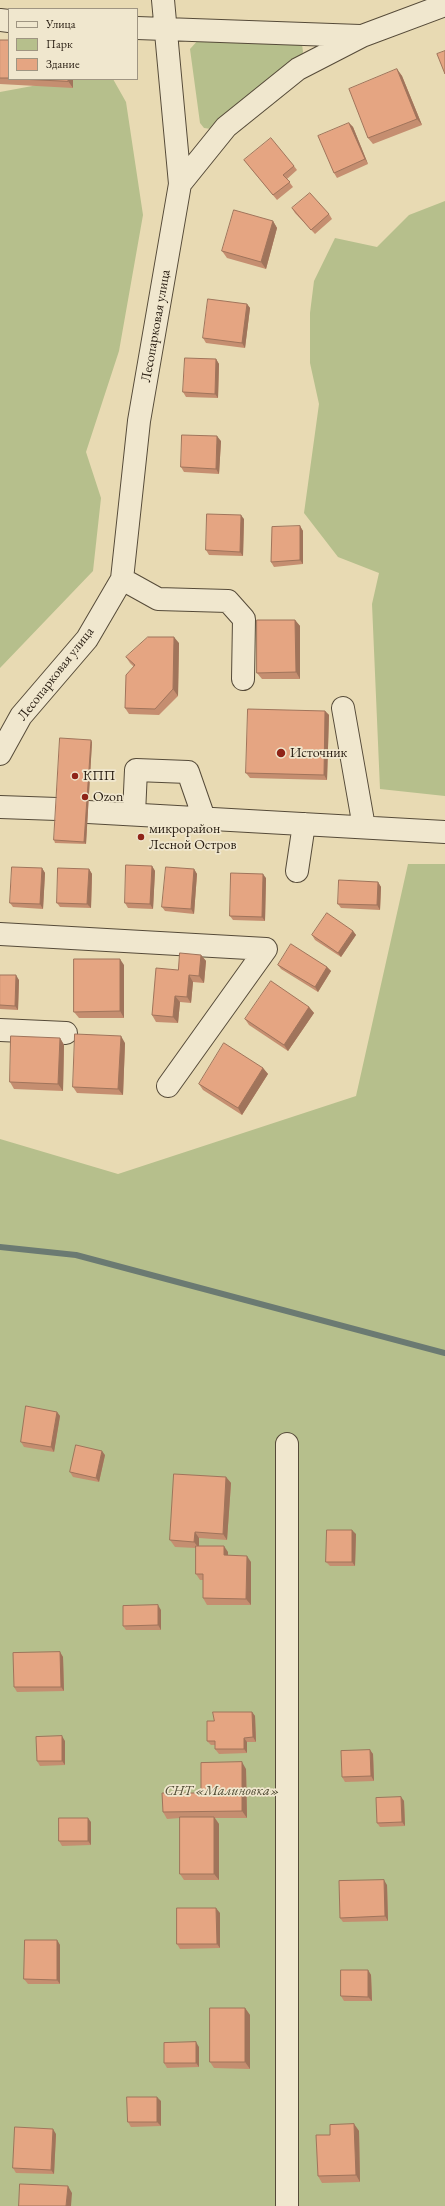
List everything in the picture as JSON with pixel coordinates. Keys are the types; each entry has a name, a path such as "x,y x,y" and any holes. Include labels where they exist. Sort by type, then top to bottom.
{"street":[{"path":"163,0 164,29 180,184"},
{"name":"Лесопарковая улица","path":"0,754 21,716 87,639 122,578 139,421 180,184 226,127 298,69 362,36 445,5"},
{"path":"138,28 362,36"},
{"path":"122,578 158,599 228,601 244,619 243,679"},
{"path":"343,708 374,828"},
{"path":"134,814 136,770 188,772 204,818"},
{"path":"0,807 57,810"},
{"path":"88,812 445,832"},
{"path":"297,871 304,824"},
{"path":"0,934 266,949 168,1086"},
{"path":"0,1030 66,1033"},
{"path":"286,2206 288,1444"}],"green space":[{"path":"200,38 302,44 303,52 301,58 211,129 204,128 200,123 190,49"},
{"path":"65,80 114,80 126,102 143,215 119,351 86,452 101,498 93,571 0,668 0,92"},
{"path":"445,201 445,796 380,789 372,604 379,573 338,557 304,513 319,404 310,363 310,313 314,281 335,238 377,247 409,215"},
{"name":"СНТ «Малиновка»","path":"408,864 445,864 445,2206 0,2206 0,1139 118,1174 356,1096"}],"building":[{"path":"0,40 8,40 8,78 0,78"},
{"path":"445,51 445,74 437,54"},
{"path":"397,69 417,119 368,138 349,89"},
{"path":"44,80 68,80 68,81"},
{"path":"349,123 365,159 334,173 318,136"},
{"path":"271,138 294,166 283,175 290,182 273,195 244,160"},
{"path":"310,193 329,214 311,230 292,208"},
{"path":"234,210 273,221 261,262 222,251"},
{"path":"208,299 247,304 242,343 203,338"},
{"path":"185,358 216,359 215,394 183,392"},
{"path":"182,435 217,436 216,469 181,467"},
{"path":"207,514 241,515 240,552 206,550"},
{"path":"300,526 300,560 271,562 272,527"},
{"path":"257,620 295,620 296,672 257,673"},
{"path":"148,637 174,637 173,689 155,709 125,708 126,675 135,665 126,657"},
{"path":"248,709 325,711 324,775 246,773"},
{"name":"КПП","path":"60,738 91,740 84,842 54,840"},
{"path":"126,865 152,866 150,904 125,903"},
{"path":"12,867 42,868 40,904 10,903"},
{"path":"166,867 194,869 191,909 162,907"},
{"path":"58,868 89,869 87,904 57,903"},
{"path":"231,873 263,874 262,917 230,916"},
{"path":"339,880 378,882 377,905 338,904"},
{"path":"327,913 353,931 338,953 312,935"},
{"path":"291,944 327,967 315,987 278,965"},
{"path":"180,953 201,955 199,976 189,975 187,997 175,996 173,1017 152,1015 156,968 178,970"},
{"path":"74,959 120,959 120,1011 74,1012"},
{"path":"0,975 16,975 15,1006 0,1005"},
{"path":"271,981 309,1007 284,1045 245,1019"},
{"path":"75,1034 121,1036 118,1089 73,1087"},
{"path":"11,1036 60,1038 58,1084 10,1082"},
{"path":"224,1043 263,1068 238,1108 199,1084"},
{"path":"26,1406 57,1412 51,1447 21,1442"},
{"path":"76,1445 102,1451 96,1478 70,1472"},
{"path":"174,1474 226,1477 223,1534 195,1532 194,1542 170,1540"},
{"path":"327,1530 352,1530 352,1562 326,1562"},
{"path":"196,1546 224,1546 224,1555 247,1556 246,1599 203,1598 203,1574 196,1574"},
{"path":"158,1605 158,1625 123,1626 123,1606"},
{"path":"60,1652 61,1687 14,1687 13,1653"},
{"path":"213,1712 252,1712 253,1737 244,1738 244,1749 215,1749 215,1741 207,1741 207,1721 214,1721"},
{"path":"62,1736 62,1761 37,1761 36,1737"},
{"path":"370,1750 371,1776 342,1777 341,1751"},
{"path":"242,1762 242,1811 163,1812 162,1793 201,1793 201,1763"},
{"path":"401,1797 402,1822 377,1823 376,1798"},
{"path":"180,1817 214,1817 214,1874 180,1874"},
{"path":"59,1818 88,1818 88,1841 59,1841"},
{"path":"384,1880 385,1916 340,1918 339,1881"},
{"path":"177,1908 216,1908 217,1944 177,1944"},
{"path":"25,1940 57,1940 57,1980 24,1979"},
{"path":"341,1970 368,1970 368,1997 341,1996"},
{"path":"210,2008 245,2008 245,2062 210,2062"},
{"path":"196,2042 196,2063 164,2063 164,2043"},
{"path":"127,2097 157,2097 157,2122 128,2122"},
{"path":"354,2124 356,2175 318,2176 316,2135 330,2135 330,2125"},
{"path":"15,2127 53,2129 51,2170 13,2168"},
{"path":"20,2184 68,2186 66,2206 19,2206"}],"waterway":[{"path":"0,1247 76,1255 445,1353"}],"place":[{"name":"Источник","path":"281,753"},
{"name":"КПП","path":"75,776"},
{"name":"Ozon","path":"85,797"},
{"name":"микрорайон Лесной Остров","path":"141,837"}]}
